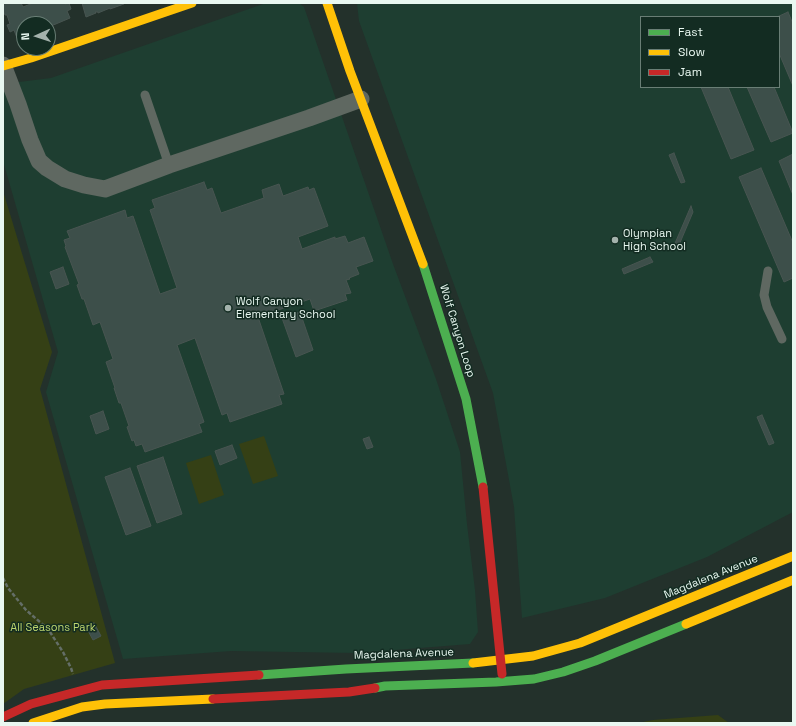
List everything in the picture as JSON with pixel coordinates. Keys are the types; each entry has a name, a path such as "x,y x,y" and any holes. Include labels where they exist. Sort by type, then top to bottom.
{"street":[{"path":"192,3 31,58 3,65 39,161 47,168 65,179 84,185 105,189 169,165 361,99"},
{"name":"Wolf Canyon Loop","path":"327,3 361,99 427,275 466,399 483,483 503,681"},
{"name":"Magdalena Avenue","path":"3,717 31,704 102,685 346,669 466,664 533,656 580,643 793,556"},
{"path":"33,723 82,707 105,704 349,692 385,686 534,679 563,672 595,661 793,580"}],"lane":[{"path":"145,95 169,165"},
{"path":"768,272 764,295 767,307 782,338"}],"path":[{"path":"3,578 8,588 26,610 48,629 63,652 71,668 78,692"}],"shaded area":[{"name":"Wolf Canyon Elementary School","path":"266,3 299,3 304,7 393,264 436,379 460,452 478,632 470,644 358,653 231,651 123,659 46,392 58,352 3,161 3,84 51,78"},
{"name":"Olympian High School","path":"357,3 793,3 793,512 707,557 605,598 522,618 514,507 493,393 359,21"}],"green space":[{"name":"All Seasons Park","path":"3,191 52,352 40,389 115,663 24,689 3,704"},
{"path":"264,436 278,476 253,484 239,444"},
{"path":"211,455 224,495 199,504 186,463"},
{"path":"718,715 729,723 638,723 653,720"}],"building":[{"path":"3,3 21,3 23,7 33,3 69,3 71,9 67,11 70,18 56,24 56,16 16,16 16,35 14,30 10,32 7,25 10,24 7,15 5,15"},
{"path":"82,3 124,4 98,13 95,12 96,13 86,17"},
{"path":"788,12 793,24 793,86 780,55 779,16"},
{"path":"701,88 728,88 754,150 731,159"},
{"path":"747,88 774,88 793,133 771,142"},
{"path":"674,153 685,182 681,183 669,155"},
{"path":"793,154 793,195 779,161"},
{"path":"761,168 793,243 793,278 784,282 739,177"},
{"path":"204,182 207,190 212,188 221,213 264,198 262,190 279,184 283,196 308,187 309,190 314,188 328,226 298,237 302,249 335,237 335,239 345,236 348,243 364,237 373,261 356,267 359,274 346,280 351,293 345,294 347,300 314,311 310,299 258,317 284,394 279,395 282,404 230,422 227,413 222,415 195,338 177,345 204,422 199,424 202,432 145,452 142,444 136,446 134,440 132,441 127,427 129,426 121,403 119,403 106,362 113,359 100,322 93,325 84,299 82,299 77,285 79,284 65,247 64,240 70,238 67,231 125,210 127,218 133,216 160,294 177,288 150,210 155,208 152,200"},
{"path":"691,206 693,212 679,245 673,248"},
{"path":"650,257 653,262 624,274 622,269"},
{"path":"63,267 69,284 56,289 50,272"},
{"path":"300,312 313,350 296,357 282,318"},
{"path":"103,411 109,429 96,434 90,416"},
{"path":"762,415 774,443 769,445 757,417"},
{"path":"369,437 373,447 367,449 363,439"},
{"path":"232,445 237,458 220,465 215,451"},
{"path":"163,457 182,514 157,523 137,466"},
{"path":"130,468 151,526 126,535 105,477"},
{"path":"94,623 101,636 93,640 86,627"}],"traffic: fast":[{"path":"423,264 466,399 483,487"},
{"path":"375,688 385,686 496,682 534,679 563,672 595,661 686,624"},
{"path":"259,675 473,663"}],"traffic: slow":[{"path":"3,66 31,58 192,3"},
{"path":"327,3 350,71 423,264"},
{"path":"473,663 533,656 580,643 793,556"},
{"path":"686,624 793,580"},
{"path":"33,723 82,707 105,704 213,699"}],"traffic: jam":[{"path":"483,487 502,674"},
{"path":"3,717 31,704 102,685 259,675"},
{"path":"213,699 349,692 375,688"}],"place":[{"name":"Olympian High School","path":"615,240"},
{"name":"Wolf Canyon Elementary School","path":"228,308"}]}
